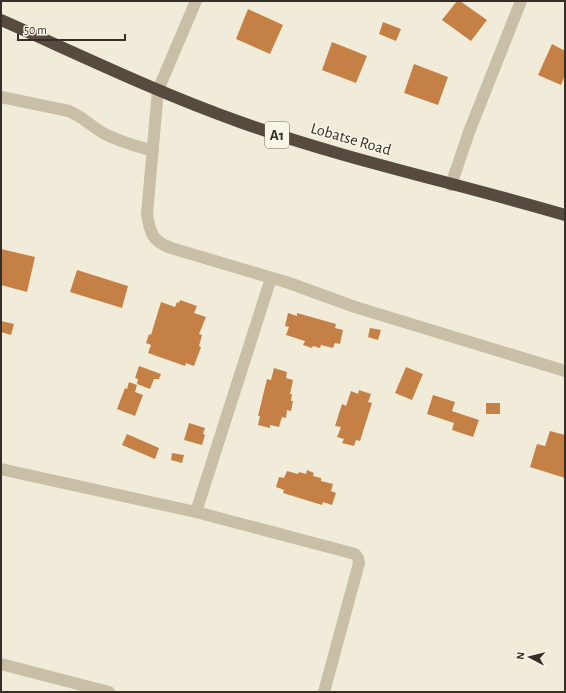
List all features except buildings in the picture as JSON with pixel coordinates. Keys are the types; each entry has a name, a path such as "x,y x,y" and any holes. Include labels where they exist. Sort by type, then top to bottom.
{"highway":[{"name":"Lobatse Road","path":"1,20 158,90 239,122 286,138 451,185 565,215"}],"street":[{"path":"196,1 158,90 147,214 149,226 155,240 171,248 305,288 355,307 565,371"},
{"path":"451,185 475,117 521,1"},
{"path":"1,97 69,111 79,115 115,139 153,151"},
{"path":"196,512 271,278"},
{"path":"1,469 196,512 355,554 359,563 324,692"},
{"path":"1,664 109,692"}]}
